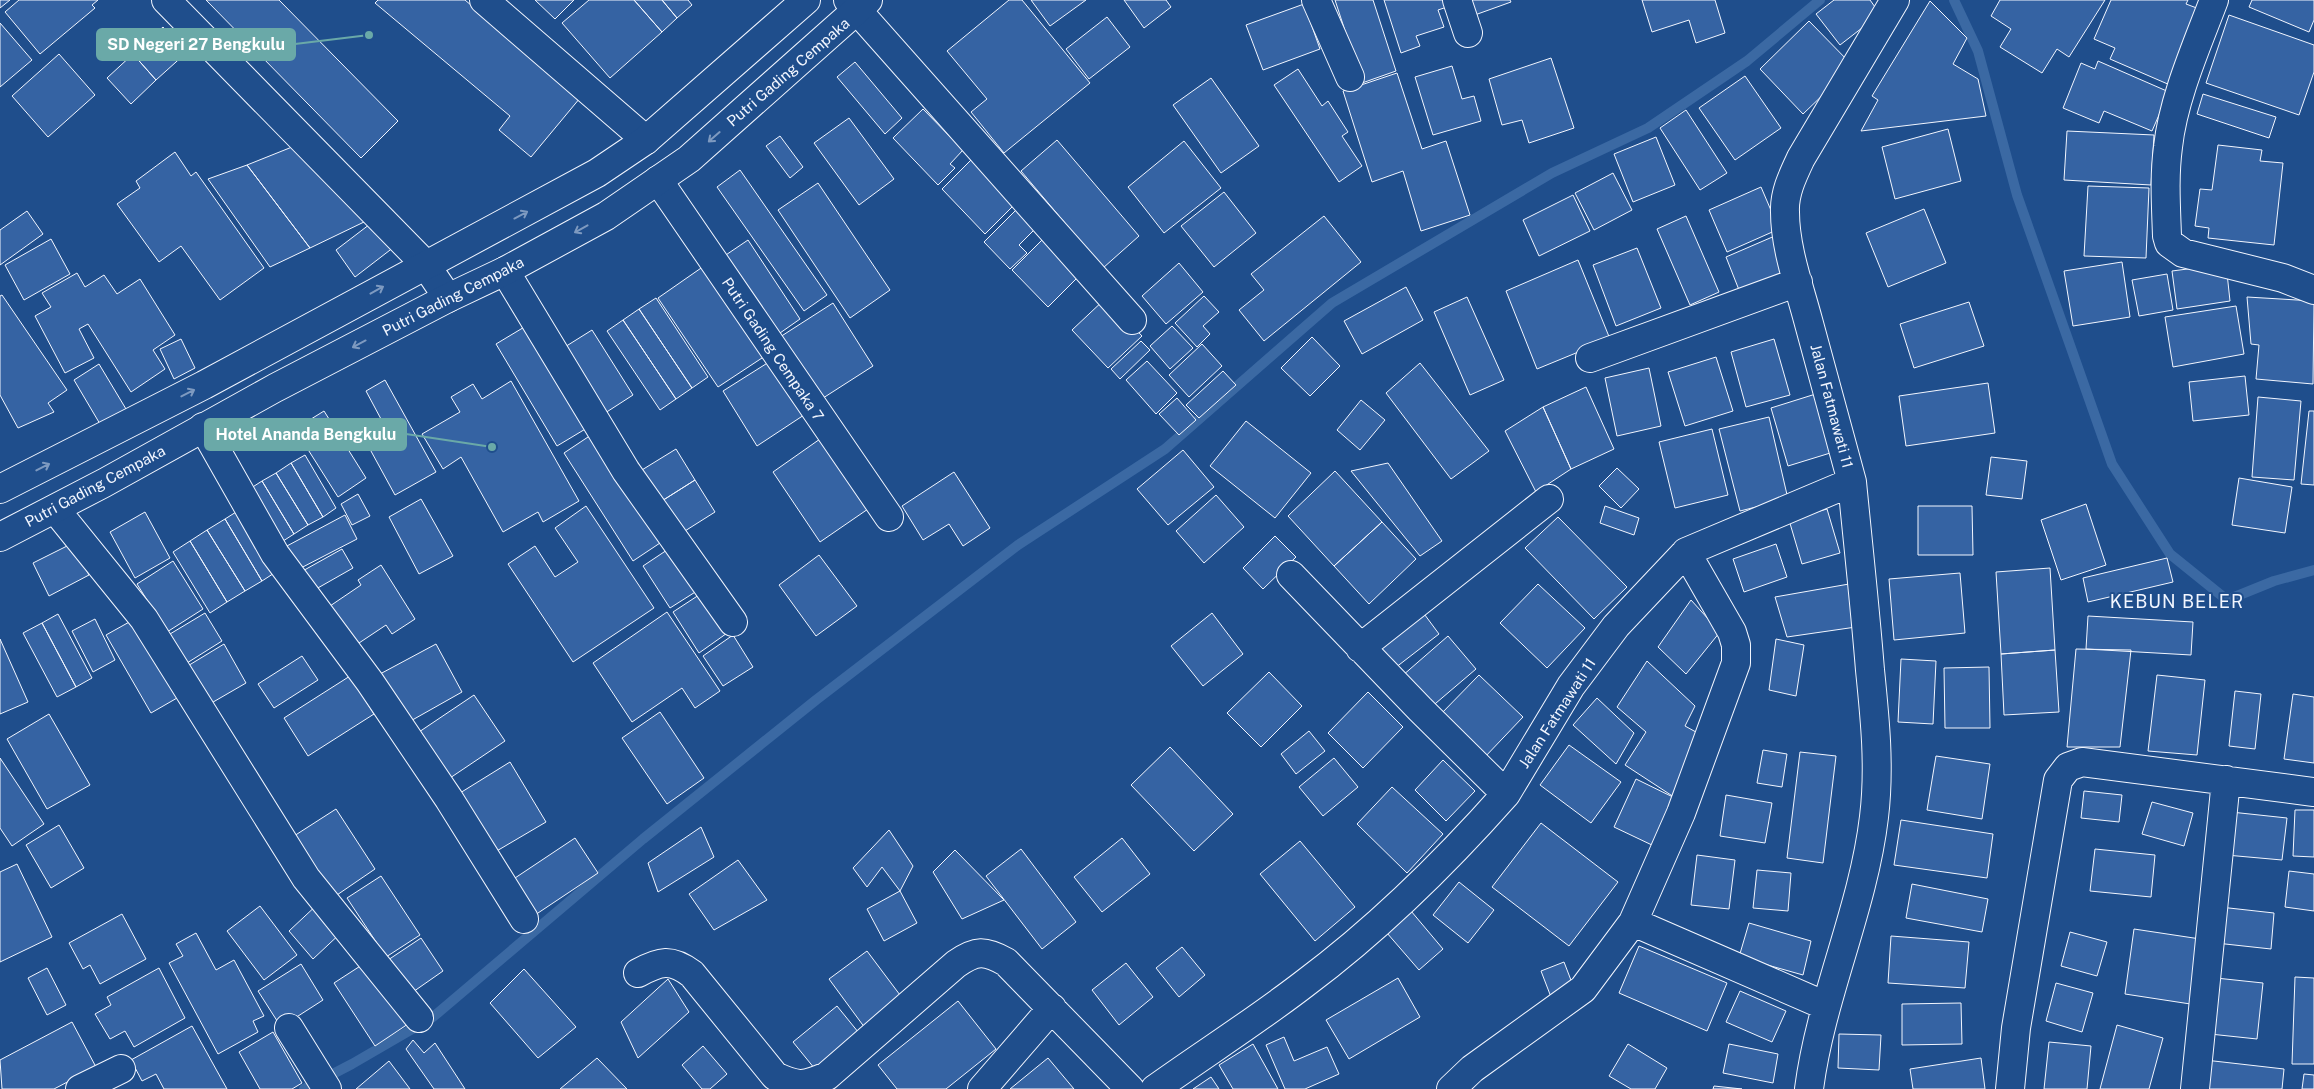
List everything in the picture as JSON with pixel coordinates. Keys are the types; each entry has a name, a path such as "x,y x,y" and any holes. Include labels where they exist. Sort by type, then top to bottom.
{"street":[{"path":"166,0 425,264 448,298"},
{"path":"484,0 646,140"},
{"path":"2,484 204,384 596,173 646,140 806,0"},
{"path":"1316,0 1350,76"},
{"path":"1457,0 1468,33"},
{"name":"Jalan Fatmawati 11","path":"1136,1089 1304,985 1364,936 1423,883 1506,794 1571,686 1588,663 1616,626 1686,552 1852,482 1798,282 1785,212 1786,197 1791,178 1801,158 1895,0"},
{"path":"2214,0 2180,96 2168,145 2165,180 2167,236 2169,243 2183,253 2283,278 2314,290"},
{"path":"858,4 1132,320"},
{"name":"Putri Gading Cempaka","path":"0,537 55,510 203,427 448,298 505,271 606,216 689,159 858,4"},
{"name":"Putri Gading Cempaka 7","path":"658,180 889,517"},
{"path":"505,271 626,471 733,622"},
{"path":"1590,358 1798,282"},
{"path":"203,427 275,554 370,682 449,799 524,919"},
{"path":"1809,1089 1814,1054 1826,1006 1864,873 1874,818 1877,776 1871,677 1852,482"},
{"path":"1360,648 1549,499"},
{"path":"55,510 144,619 306,878 419,1018"},
{"path":"1450,1089 1472,1069 1583,989 1633,922 1681,813 1736,663 1736,645 1732,632 1686,552"},
{"path":"1291,575 1360,648 1506,794"},
{"path":"2010,1089 2016,1028 2058,780 2068,767 2082,762 2314,792"},
{"path":"2195,1089 2226,780"},
{"path":"1633,922 1826,1006"},
{"path":"638,972 656,964 680,965 692,974 775,1076 790,1084 806,1086 827,1076 969,955 977,953 992,954 1006,962 1136,1089"},
{"path":"982,1089 1052,1008"},
{"path":"288,1028 320,1078"},
{"path":"80,1089 121,1069"}],"building":[{"path":"0,0 10,0 0,8"},
{"path":"19,0 98,0 92,5 95,8 40,54 5,12"},
{"path":"206,0 279,0 398,121 361,158"},
{"path":"378,0 465,0 580,98 531,157 499,130 510,116 375,3"},
{"path":"535,0 574,0 555,19"},
{"path":"589,0 634,0 662,32 610,78 562,23"},
{"path":"634,0 662,0 677,18 662,32"},
{"path":"662,0 688,0 692,5 677,18"},
{"path":"1009,0 1022,0 1090,83 1004,153 971,112 987,99 947,51"},
{"path":"1031,0 1086,0 1050,26"},
{"path":"1124,0 1166,0 1171,7 1144,28"},
{"path":"1335,0 1373,0 1396,71 1362,83"},
{"path":"1384,0 1448,0 1450,6 1438,10 1444,27 1416,36 1420,46 1401,53"},
{"path":"1467,0 1510,0 1511,2 1472,16"},
{"path":"1642,0 1715,0 1725,33 1696,43 1689,20 1652,32"},
{"path":"1834,0 1870,0 1880,14 1840,45 1816,14"},
{"path":"2000,0 2105,0 2069,57 2057,49 2042,73 2000,47 2011,29 1991,16"},
{"path":"2111,0 2188,0 2186,4 2202,10 2170,85 2110,59 2115,48 2094,39"},
{"path":"2252,0 2314,0 2314,20 2309,32 2249,7"},
{"path":"1930,1 1967,38 1953,64 1978,79 1986,116 1861,131 1878,100 1872,96"},
{"path":"1304,4 1320,49 1263,70 1246,25"},
{"path":"2229,15 2314,45 2314,72 2299,115 2206,83"},
{"path":"1107,17 1130,47 1089,79 1066,49"},
{"path":"1809,21 1853,66 1803,114 1760,69"},
{"path":"0,23 32,60 0,87"},
{"path":"163,27 186,53 156,80 133,54"},
{"path":"59,54 95,95 48,137 12,96"},
{"path":"133,54 156,80 131,104 107,78"},
{"path":"1551,58 1574,128 1529,143 1522,120 1502,125 1489,79"},
{"path":"2098,61 2169,92 2152,131 2104,111 2099,123 2063,108 2081,63 2095,69"},
{"path":"855,62 902,118 885,134 837,77"},
{"path":"1452,66 1462,99 1474,96 1481,121 1433,135 1415,77"},
{"path":"1298,69 1322,106 1328,101 1348,132 1342,136 1362,166 1339,182 1274,85"},
{"path":"1397,73 1422,149 1446,141 1470,215 1421,231 1403,171 1372,182 1343,91"},
{"path":"1745,76 1781,128 1735,160 1699,108"},
{"path":"1211,78 1259,146 1221,173 1173,105"},
{"path":"2203,94 2276,117 2269,138 2197,114"},
{"path":"923,109 963,150 950,164 955,168 938,185 893,138"},
{"path":"1686,110 1727,173 1700,190 1660,128"},
{"path":"849,118 894,179 859,205 814,143"},
{"path":"1948,129 1961,181 1895,199 1882,147"},
{"path":"2067,131 2154,135 2151,185 2064,180"},
{"path":"780,136 803,167 790,178 766,146"},
{"path":"1656,137 1675,185 1633,202 1614,154"},
{"path":"1057,140 1139,236 1103,268 1021,171"},
{"path":"1184,141 1221,188 1164,233 1128,187"},
{"path":"2218,145 2262,150 2260,161 2283,163 2274,245 2208,238 2209,228 2195,226 2200,189 2212,190"},
{"path":"292,147 364,222 310,248 247,165"},
{"path":"175,152 191,176 196,172 264,268 220,300 181,246 159,262 117,204 140,188 136,181"},
{"path":"973,158 1016,203 985,234 942,189"},
{"path":"247,165 310,248 270,267 208,179"},
{"path":"740,170 827,295 804,311 717,187"},
{"path":"1613,173 1632,210 1594,230 1575,193"},
{"path":"818,183 890,290 850,318 778,210"},
{"path":"2088,186 2149,188 2146,258 2084,256"},
{"path":"1761,187 1779,229 1727,252 1709,210"},
{"path":"1224,192 1256,233 1214,267 1181,226"},
{"path":"1573,195 1590,231 1539,256 1523,220"},
{"path":"1019,207 1038,226 1019,245 1027,253 1010,269 984,242"},
{"path":"1924,209 1946,263 1888,287 1866,233"},
{"path":"27,211 43,234 0,265 0,230"},
{"path":"1324,216 1361,262 1264,341 1239,310 1264,290 1251,274"},
{"path":"1686,216 1719,292 1690,305 1657,229"},
{"path":"374,221 394,247 355,277 336,250"},
{"path":"1777,235 1793,273 1741,295 1726,257"},
{"path":"51,239 70,274 24,300 5,265"},
{"path":"1043,239 1079,276 1048,307 1012,270"},
{"path":"748,240 800,319 770,340 717,261"},
{"path":"1637,248 1661,308 1616,326 1593,265"},
{"path":"1578,260 1610,339 1537,369 1506,291"},
{"path":"2122,262 2130,317 2073,326 2064,271"},
{"path":"1179,263 1203,292 1166,324 1142,296"},
{"path":"2226,264 2230,301 2177,309 2172,271"},
{"path":"704,266 765,356 718,387 658,298"},
{"path":"77,273 85,287 104,275 117,294 140,279 175,335 153,350 165,369 131,392 88,324 79,329 94,358 65,373 35,316 51,307 42,293"},
{"path":"2167,274 2173,310 2139,316 2132,280"},
{"path":"1406,287 1423,320 1362,354 1344,321"},
{"path":"2,295 67,390 48,403 54,412 18,428 0,395 0,296"},
{"path":"1204,296 1219,312 1203,326 1210,334 1197,347 1175,323"},
{"path":"1467,297 1504,380 1470,395 1434,312"},
{"path":"2247,297 2314,301 2313,384 2256,379 2259,345 2251,344"},
{"path":"656,298 708,377 692,388 639,309"},
{"path":"1106,298 1142,336 1108,368 1072,330"},
{"path":"1969,302 1984,346 1914,368 1900,324"},
{"path":"833,303 873,366 820,400 780,337"},
{"path":"2236,306 2244,354 2173,367 2165,317"},
{"path":"639,309 692,388 676,399 623,320"},
{"path":"623,320 676,399 660,410 607,331"},
{"path":"526,326 587,428 557,446 496,344"},
{"path":"1172,326 1193,348 1170,369 1150,346"},
{"path":"592,330 633,395 602,415 560,350"},
{"path":"1312,337 1340,366 1310,396 1281,368"},
{"path":"181,339 195,368 174,379 160,349"},
{"path":"1774,339 1790,395 1746,407 1731,352"},
{"path":"1141,341 1150,350 1120,379 1111,369"},
{"path":"1202,344 1222,366 1189,397 1169,375"},
{"path":"1716,357 1733,411 1685,426 1668,372"},
{"path":"1147,361 1177,393 1156,414 1126,380"},
{"path":"769,362 804,415 757,446 723,391"},
{"path":"1420,363 1489,451 1451,479 1386,393"},
{"path":"99,364 126,409 100,424 74,380"},
{"path":"1649,368 1661,426 1617,436 1605,378"},
{"path":"1223,371 1236,385 1199,418 1186,405"},
{"path":"2245,376 2249,415 2193,421 2189,382"},
{"path":"385,380 436,472 395,495 360,431 381,419 366,391"},
{"path":"511,381 579,501 543,522 538,512 503,532 461,457 443,469 422,434 460,412 451,397 473,384 482,399"},
{"path":"1988,383 1995,433 1906,446 1899,396"},
{"path":"1586,387 1614,449 1571,469 1543,407"},
{"path":"1822,392 1840,450 1788,466 1771,408"},
{"path":"2258,397 2301,401 2294,480 2252,477"},
{"path":"1177,398 1196,420 1179,435 1159,414"},
{"path":"1361,400 1385,420 1360,450 1337,430"},
{"path":"1543,407 1571,469 1536,492 1505,431"},
{"path":"324,411 366,478 338,497 295,429"},
{"path":"2309,411 2314,411 2314,485 2301,484"},
{"path":"1769,417 1788,499 1740,511 1719,429"},
{"path":"1246,421 1311,473 1275,518 1210,466"},
{"path":"1712,429 1728,495 1675,508 1659,442"},
{"path":"594,433 663,541 633,561 564,453"},
{"path":"820,439 868,509 820,542 773,472"},
{"path":"676,449 695,480 657,504 637,473"},
{"path":"1183,450 1214,487 1168,525 1137,489"},
{"path":"305,455 336,508 323,517 291,463"},
{"path":"1991,457 2027,461 2022,499 1986,495"},
{"path":"291,463 323,517 308,525 276,473"},
{"path":"1388,463 1442,541 1420,556 1351,471"},
{"path":"1617,468 1639,489 1621,508 1599,486"},
{"path":"1335,471 1382,522 1334,566 1288,516"},
{"path":"954,472 990,528 963,546 949,524 923,540 902,506"},
{"path":"276,473 308,525 294,534 262,481"},
{"path":"2239,478 2292,487 2285,533 2232,525"},
{"path":"695,480 715,512 677,536 657,504"},
{"path":"262,481 294,534 280,543 248,490"},
{"path":"358,494 370,516 352,525 341,504"},
{"path":"1216,495 1244,527 1204,563 1176,531"},
{"path":"421,499 453,556 419,574 389,517"},
{"path":"2086,504 2106,565 2061,580 2041,520"},
{"path":"586,506 654,608 573,662 508,564 535,546 555,577 578,562 555,528"},
{"path":"1605,506 1639,518 1634,535 1600,523"},
{"path":"1918,506 1972,506 1973,555 1918,555"},
{"path":"244,507 282,568 262,581 225,519"},
{"path":"1827,509 1840,553 1802,564 1789,520"},
{"path":"145,512 170,558 135,578 110,532"},
{"path":"345,515 357,539 297,570 285,547"},
{"path":"1558,517 1627,587 1594,619 1525,548"},
{"path":"225,519 262,581 245,591 207,530"},
{"path":"1382,522 1416,559 1369,604 1334,566"},
{"path":"207,530 245,591 227,602 190,541"},
{"path":"1275,536 1296,557 1263,589 1243,568"},
{"path":"190,541 227,602 210,613 173,552"},
{"path":"73,543 89,575 49,596 33,563"},
{"path":"1776,544 1787,577 1744,592 1733,559"},
{"path":"673,546 700,589 670,608 643,566"},
{"path":"342,549 353,568 309,593 299,573"},
{"path":"819,555 857,606 816,636 779,585"},
{"path":"2167,558 2173,582 2088,602 2083,578"},
{"path":"173,561 203,609 167,632 137,584"},
{"path":"381,565 415,619 392,634 386,625 356,645 330,606 361,585 358,580"},
{"path":"2050,568 2055,650 2001,654 1996,572"},
{"path":"1960,573 1965,633 1894,640 1889,579"},
{"path":"1538,584 1585,628 1547,668 1500,623"},
{"path":"1849,584 1856,627 1787,637 1775,597"},
{"path":"705,591 730,631 699,653 673,612"},
{"path":"1691,600 1720,632 1686,674 1658,647"},
{"path":"1419,607 1439,634 1395,668 1375,642"},
{"path":"667,612 720,691 695,708 682,688 632,722 593,663"},
{"path":"205,613 222,641 187,663 170,634"},
{"path":"1212,613 1243,654 1203,686 1171,646"},
{"path":"58,614 92,678 76,687 42,623"},
{"path":"140,616 184,694 151,713 106,635"},
{"path":"2088,616 2193,622 2191,655 2086,649"},
{"path":"95,619 115,660 93,672 72,631"},
{"path":"42,623 76,687 57,697 23,633"},
{"path":"733,635 753,667 723,686 703,656"},
{"path":"1448,636 1476,669 1429,709 1402,676"},
{"path":"0,639 28,702 0,714"},
{"path":"1776,639 1804,645 1796,696 1769,690"},
{"path":"224,644 246,683 208,705 186,667"},
{"path":"436,644 462,692 407,723 380,674"},
{"path":"2076,649 2131,650 2120,747 2067,747"},
{"path":"2055,650 2059,712 2004,715 2001,654"},
{"path":"302,656 318,680 274,708 258,684"},
{"path":"1901,659 1936,661 1933,724 1898,722"},
{"path":"1647,661 1695,706 1685,726 1705,737 1677,799 1625,765 1646,732 1617,707"},
{"path":"1989,667 1990,728 1945,728 1944,668"},
{"path":"1269,672 1302,706 1261,747 1227,713"},
{"path":"1479,675 1523,717 1483,759 1439,716"},
{"path":"2157,675 2205,680 2197,755 2148,751"},
{"path":"350,676 374,714 308,756 284,718"},
{"path":"2235,691 2261,694 2255,749 2229,746"},
{"path":"1368,692 1403,727 1363,768 1328,733"},
{"path":"2293,694 2314,697 2314,763 2284,759"},
{"path":"474,695 505,741 450,778 419,732"},
{"path":"1597,698 1634,733 1616,764 1573,725"},
{"path":"660,712 704,778 667,804 622,738"},
{"path":"49,714 90,785 47,809 7,739"},
{"path":"1309,731 1325,751 1296,774 1281,754"},
{"path":"1569,745 1621,782 1591,823 1540,785"},
{"path":"1170,747 1233,814 1194,851 1131,785"},
{"path":"1763,750 1787,754 1782,787 1757,783"},
{"path":"1800,752 1836,756 1823,863 1787,858"},
{"path":"1936,756 1990,764 1982,819 1927,810"},
{"path":"0,758 44,824 12,846 0,828"},
{"path":"1334,758 1358,787 1323,816 1299,787"},
{"path":"1443,760 1475,791 1446,821 1415,790"},
{"path":"510,762 546,822 495,852 460,793"},
{"path":"1636,779 1677,799 1654,846 1614,827"},
{"path":"1392,787 1443,834 1407,873 1357,824"},
{"path":"2084,791 2122,795 2119,822 2081,818"},
{"path":"1726,795 1772,803 1765,843 1720,836"},
{"path":"2152,802 2193,813 2184,846 2142,834"},
{"path":"336,809 375,869 334,897 294,836"},
{"path":"2295,810 2314,810 2314,857 2293,856"},
{"path":"2231,812 2287,818 2282,860 2226,855"},
{"path":"1901,820 1993,834 1987,878 1894,865"},
{"path":"1541,823 1618,882 1569,946 1492,887"},
{"path":"59,825 84,868 51,888 26,845"},
{"path":"701,827 714,857 658,892 648,863"},
{"path":"889,830 913,866 900,891 882,867 867,887 853,868"},
{"path":"575,838 598,873 535,915 512,880"},
{"path":"1122,838 1150,874 1102,912 1074,877"},
{"path":"1300,841 1355,907 1315,941 1260,874"},
{"path":"1021,849 1076,922 1042,949 986,876"},
{"path":"2095,849 2155,855 2151,897 2090,891"},
{"path":"955,850 1004,900 962,919 933,872"},
{"path":"1697,855 1735,860 1729,909 1691,905"},
{"path":"738,860 767,900 714,930 689,894"},
{"path":"17,864 52,937 0,962 0,872"},
{"path":"1757,870 1791,873 1788,911 1753,908"},
{"path":"2289,871 2314,874 2314,911 2285,907"},
{"path":"381,876 420,935 386,957 347,898"},
{"path":"1459,882 1494,910 1468,943 1433,915"},
{"path":"1912,884 1988,899 1982,932 1906,918"},
{"path":"900,891 917,923 884,941 867,909"},
{"path":"320,902 344,930 313,959 289,931"},
{"path":"260,906 297,955 264,980 227,931"},
{"path":"2220,907 2274,913 2271,949 2216,943"},
{"path":"1411,911 1443,949 1419,970 1387,933"},
{"path":"122,914 146,959 100,984 90,965 83,969 69,943"},
{"path":"1749,923 1811,941 1803,975 1739,957"},
{"path":"2134,929 2207,940 2197,1005 2125,994"},
{"path":"2070,932 2107,942 2097,976 2061,966"},
{"path":"196,933 216,970 234,960 264,1016 253,1021 258,1032 218,1054 169,963 183,956 176,944"},
{"path":"1891,936 1969,942 1965,988 1888,983"},
{"path":"421,938 443,971 410,994 388,960"},
{"path":"1639,946 1727,983 1707,1031 1619,993"},
{"path":"1182,947 1205,975 1179,997 1156,968"},
{"path":"867,951 903,999 865,1028 829,979"},
{"path":"368,961 408,1024 375,1046 334,983"},
{"path":"1564,962 1574,988 1551,997 1541,971"},
{"path":"1126,963 1153,997 1119,1025 1092,990"},
{"path":"301,964 323,1000 281,1027 258,991"},
{"path":"47,968 66,1005 47,1015 28,978"},
{"path":"159,968 185,1018 134,1047 125,1031 110,1039 95,1014 111,1005 107,997"},
{"path":"524,969 576,1027 538,1058 490,1003"},
{"path":"2295,977 2314,978 2314,1064 2292,1064"},
{"path":"1398,978 1420,1017 1349,1059 1326,1020"},
{"path":"2216,978 2263,983 2257,1039 2210,1034"},
{"path":"668,979 689,1012 638,1058 621,1022"},
{"path":"2056,983 2093,993 2082,1032 2046,1021"},
{"path":"1740,991 1786,1011 1772,1042 1726,1022"},
{"path":"958,1001 996,1049 946,1089 897,1089 878,1065"},
{"path":"1961,1003 1962,1044 1902,1045 1902,1004"},
{"path":"837,1006 863,1038 819,1074 793,1042"},
{"path":"72,1022 96,1067 54,1089 2,1089 0,1060"},
{"path":"2117,1025 2163,1038 2149,1089 2100,1089"},
{"path":"192,1026 227,1089 164,1089 156,1074 142,1081 131,1060"},
{"path":"273,1032 302,1083 292,1089 260,1089 239,1052"},
{"path":"1839,1034 1881,1035 1879,1070 1838,1068"},
{"path":"1284,1037 1294,1061 1327,1047 1339,1074 1305,1089 1285,1089 1266,1045"},
{"path":"413,1040 424,1053 435,1043 465,1089 434,1089 406,1049"},
{"path":"2049,1042 2091,1046 2087,1089 2044,1089"},
{"path":"1253,1044 1278,1089 1233,1089 1219,1065"},
{"path":"1628,1044 1667,1068 1655,1089 1631,1089 1609,1076"},
{"path":"1729,1044 1778,1054 1773,1083 1723,1073"},
{"path":"703,1046 727,1074 710,1089 702,1089 682,1065"},
{"path":"597,1058 627,1089 560,1089"},
{"path":"1048,1058 1074,1089 1010,1089"},
{"path":"1981,1058 1985,1089 1913,1089 1910,1069"},
{"path":"2205,1060 2284,1069 2282,1089 2202,1089"},
{"path":"389,1061 410,1089 356,1089"},
{"path":"2304,1074 2314,1075 2314,1089 2302,1089"},
{"path":"1211,1077 1219,1089 1193,1089"},
{"path":"1714,1086 1742,1089 1713,1089"}],"waterway":[{"path":"304,1089 352,1064 433,1017 643,839 816,700 1018,545 1165,449 1332,303 1552,173 1648,128 1747,61 1820,0"},
{"path":"1954,0 1978,51 2017,195 2112,464 2170,554 2227,600 2274,581 2314,570"}],"place":[{"name":"SD Negeri 27 Bengkulu","path":"369,35"},
{"name":"Hotel Ananda Bengkulu","path":"492,447"}],"district":[{"name":"KEBUN BELER","path":"2177,601"}]}
